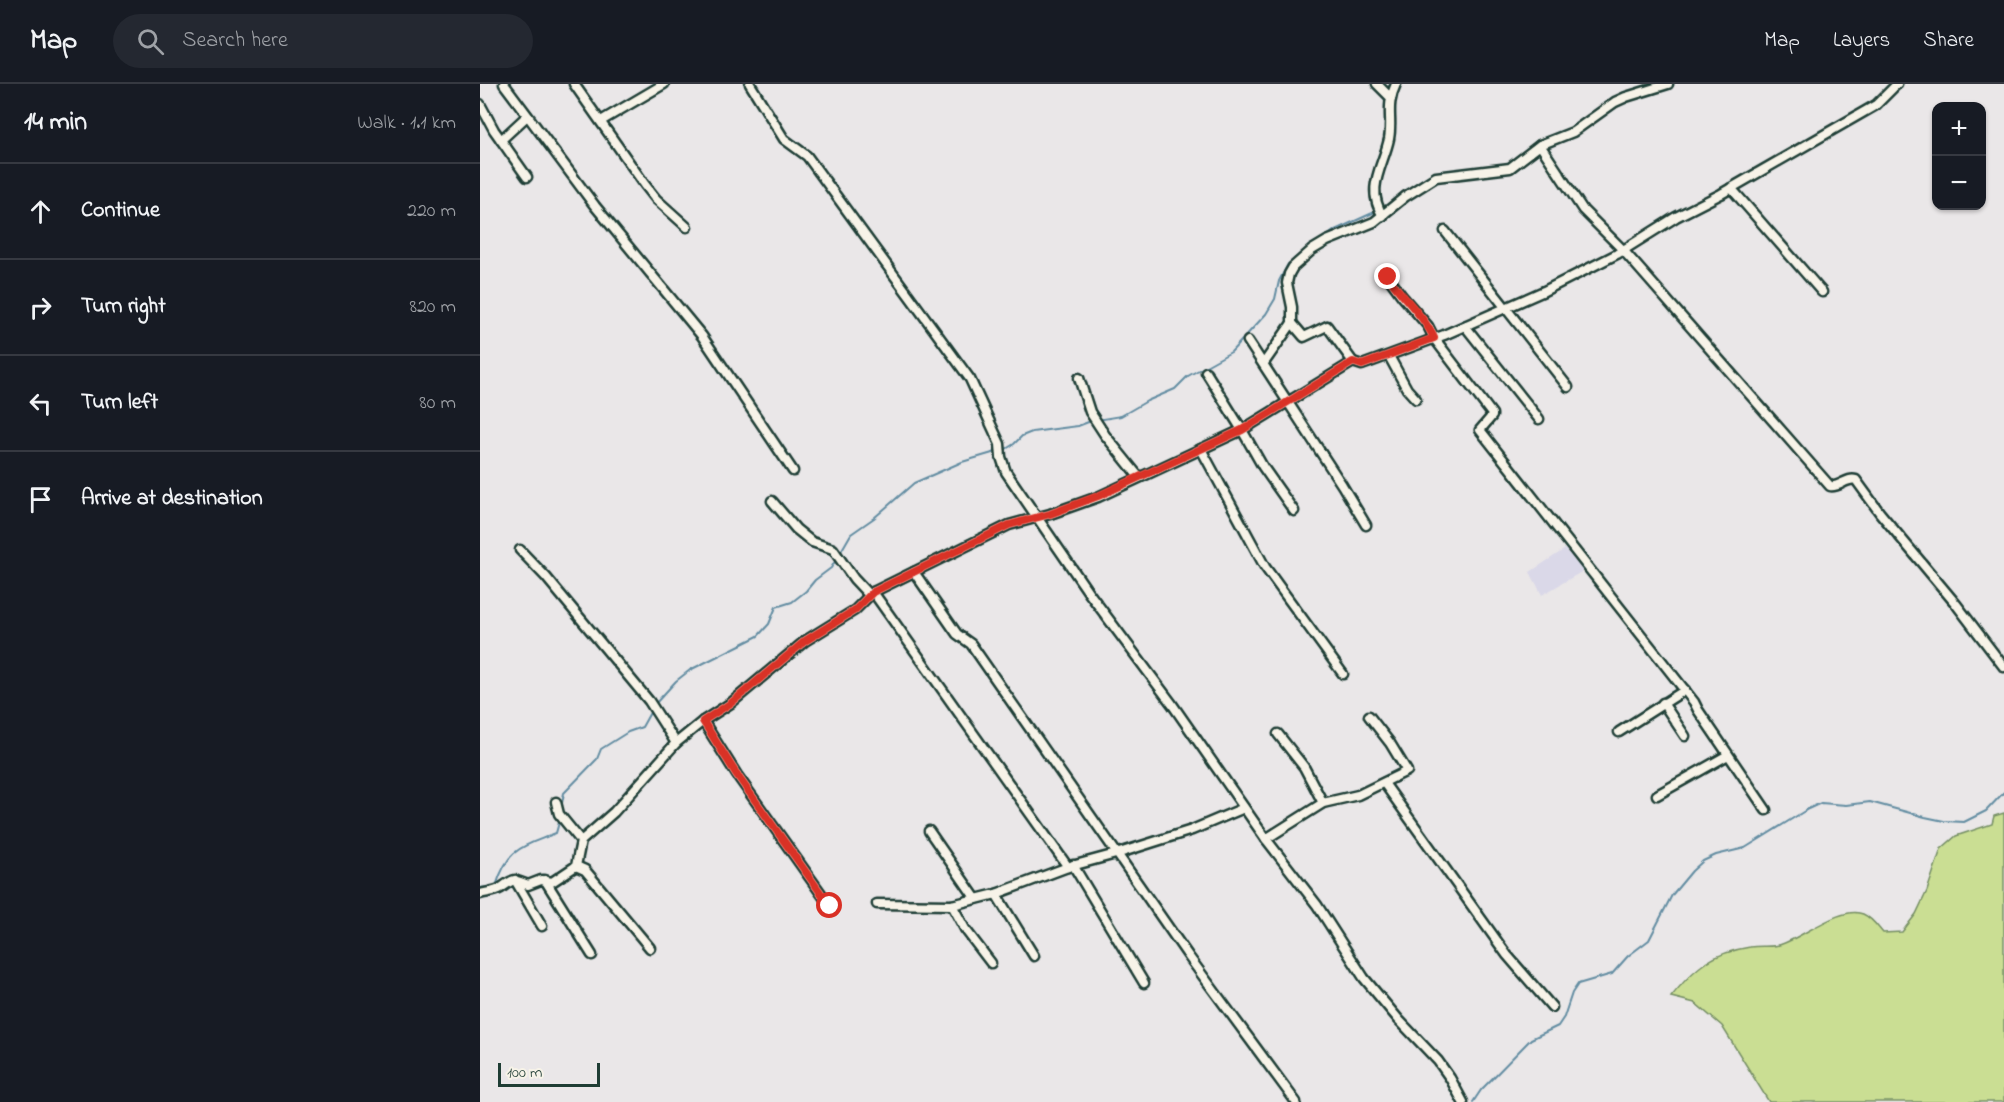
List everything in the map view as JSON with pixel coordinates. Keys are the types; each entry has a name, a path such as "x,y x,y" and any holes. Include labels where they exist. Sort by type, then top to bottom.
{"street":[{"path":"504,84 595,206 702,336 793,471"},
{"path":"574,84 656,199 687,227"},
{"path":"601,121 664,84"},
{"path":"750,84 783,139 807,156 970,379 1000,444 1006,472 1089,593 1172,704 1266,839 1317,905 1364,978 1398,1020 1438,1061 1462,1102"},
{"path":"1377,84 1390,97"},
{"path":"1383,216 1376,205 1375,181 1389,138 1390,97 1396,84"},
{"path":"1264,363 1292,323 1292,307 1287,283 1289,274 1293,267 1312,250 1327,241 1374,222 1414,190 1436,177 1510,168 1540,145 1573,132 1615,102 1668,84"},
{"path":"1292,323 1304,337 1327,327 1353,362 1362,365 1465,326 1544,291 1623,250 1676,217 1876,105 1897,84"},
{"path":"480,104 501,140 527,177"},
{"path":"501,140 527,116"},
{"path":"1540,145 1583,210 1623,250 1830,486 1834,487 1852,479 1856,480 1880,513 1956,604 2004,668"},
{"path":"1731,188 1822,292"},
{"path":"1445,231 1568,387"},
{"path":"1388,277 1428,326 1434,338 1493,415 1480,430 1695,702 1698,710 1766,810"},
{"path":"1465,326 1539,419"},
{"path":"1248,341 1366,525"},
{"path":"1389,356 1407,389 1416,399"},
{"path":"480,894 501,888 505,883 515,880 528,885 545,879 552,882 576,866 581,841 614,812 676,743 703,721 731,703 805,641 855,610 871,594 1009,525 1070,507 1242,430 1353,362"},
{"path":"1206,372 1263,467 1294,512"},
{"path":"1080,378 1090,412 1139,477"},
{"path":"1201,448 1265,567 1343,674"},
{"path":"772,501 796,529 812,542 833,549 854,579 871,594 1071,866 1144,983"},
{"path":"520,550 649,701 676,743"},
{"path":"914,572 957,634 971,644 1116,854 1296,1102"},
{"path":"1619,732 1685,690"},
{"path":"1663,703 1685,736"},
{"path":"1266,839 1323,803 1358,795 1405,772 1406,770 1390,743 1369,716"},
{"path":"703,721 737,775 830,906"},
{"path":"1278,734 1304,767 1323,803"},
{"path":"1657,795 1728,755"},
{"path":"1384,783 1507,955 1552,1007"},
{"path":"556,802 561,816 581,841"},
{"path":"877,904 952,905 996,894 1071,866 1192,830 1244,808"},
{"path":"929,831 976,899"},
{"path":"576,866 585,870 650,948"},
{"path":"545,879 592,954"},
{"path":"515,880 542,926"},
{"path":"996,894 1034,956"},
{"path":"952,905 965,929 991,963"}],"shaded area":[{"path":"1565,549 1583,571 1542,595 1530,572"}],"green space":[{"path":"2004,813 2004,1102 1769,1102 1722,1026 1695,1003 1671,997 1688,977 1705,963 1725,953 1750,947 1778,945 1844,914 1854,912 1863,914 1872,920 1883,933 1902,932 1916,914 1927,891 1941,849 1956,836 1992,824 1994,816"}],"waterway":[{"path":"1097,420 1121,416 1175,389 1188,376 1231,352 1266,314 1275,299 1279,281 1288,264 1335,230 1377,211"},
{"path":"840,553 851,534 874,518 914,483 962,462 1006,449 1022,436 1032,432 1078,426 1091,421"},
{"path":"655,704 676,681 690,670 758,636 769,624 776,607 792,602 806,591 815,580 831,568 837,558"},
{"path":"561,808 564,793 597,759 601,749 628,732 642,727 652,709"},
{"path":"1473,1102 1481,1090 1531,1039 1558,1026 1578,984 1612,974 1628,956 1649,940 1672,895 1703,861 1716,855 1745,848 1821,803 1846,805 1870,802 1925,817 1964,822 1986,811 2004,792"},
{"path":"480,888 496,886 511,856 517,850 556,833 560,819"}],"route":[{"path":"830,906 737,775 703,721 731,703 805,641 855,610 873,592 1009,525 1050,514 1098,496 1242,430 1353,362 1362,365 1434,338 1422,318 1412,309 1388,277"}]}
